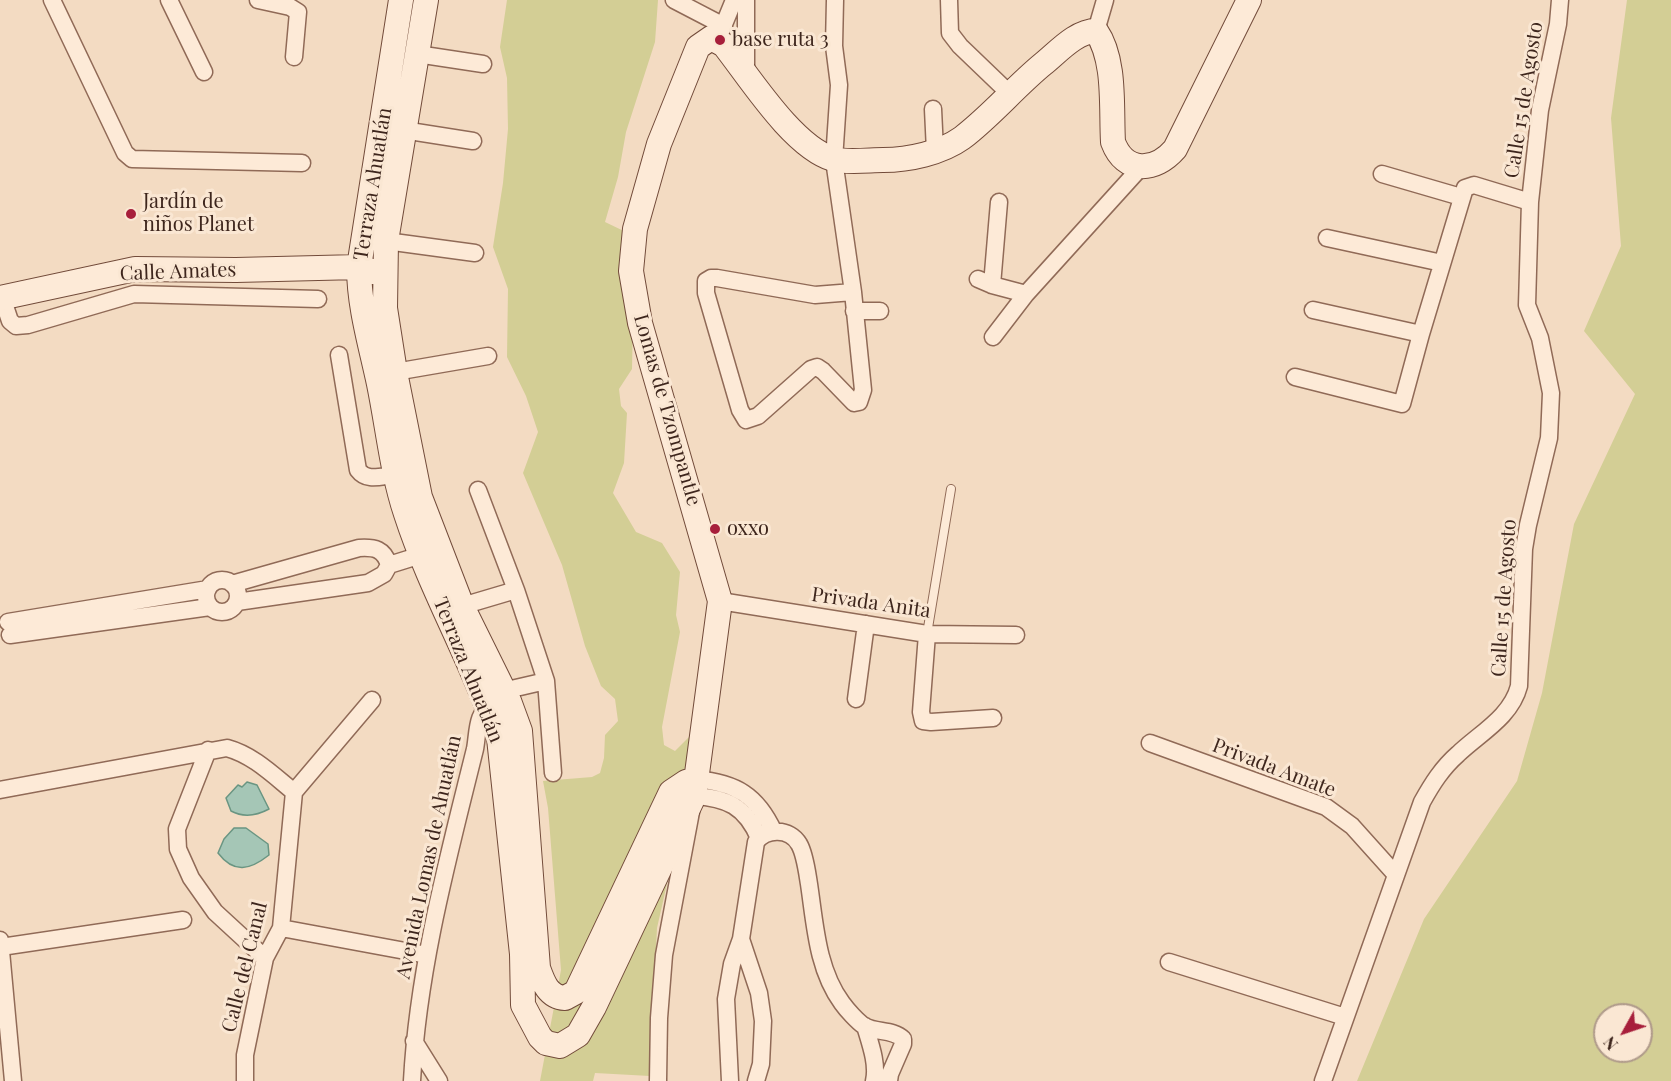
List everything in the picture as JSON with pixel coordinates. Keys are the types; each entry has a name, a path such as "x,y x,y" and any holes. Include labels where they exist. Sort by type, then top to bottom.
{"street":[{"path":"52,0 125,153 132,159 302,163"},
{"path":"169,0 204,72"},
{"path":"258,0 290,7 298,12 294,57"},
{"name":"Terraza Ahuatlán","path":"401,0 359,267 374,307 395,372 420,497 495,699 522,954 523,1005 534,1030 546,1044 561,1046 578,1035 594,1007 695,787 686,782 671,792 581,985 571,996 557,998 547,989 538,968 520,731 495,699 419,551 405,513 395,475 379,387 374,307 385,280 386,241 426,0"},
{"path":"674,0 718,35 799,139 834,160 890,160 935,151 962,137 1075,38 1089,31 1096,31"},
{"path":"718,35 734,0"},
{"path":"746,0 746,73"},
{"path":"835,0 834,46 839,85 834,160 853,292 863,390 859,402 854,403 823,371 817,368 811,369 758,416 746,420 742,416 706,293 706,281 717,278 815,295 853,292"},
{"path":"949,0 950,33 960,46 1010,94"},
{"path":"1096,31 1106,0"},
{"path":"1096,31 1102,40 1109,63 1113,142 1123,159 1131,164 1142,166 1160,162 1175,149 1249,0"},
{"name":"Calle 15 de Agosto","path":"1323,1081 1422,802 1439,774 1509,708 1516,696 1524,549 1549,438 1551,393 1540,338 1527,305 1530,202 1540,110 1558,24 1560,0"},
{"name":"Lomas de Tzompantle","path":"695,787 720,601 640,323 631,272 635,229 659,144 698,47 718,35"},
{"path":"417,54 483,64"},
{"path":"933,109 935,151"},
{"path":"403,130 473,141"},
{"path":"993,337 1026,294 1142,166"},
{"path":"1382,174 1461,197"},
{"path":"1295,377 1402,404 1420,334 1465,188 1474,185 1530,202"},
{"path":"999,202 985,282 1026,294"},
{"path":"1328,238 1442,263"},
{"path":"386,241 475,253"},
{"path":"359,267 374,272 385,280"},
{"name":"Calle Amates","path":"1,297 135,269 237,270 359,267"},
{"path":"1,297 10,321 16,326 28,325 134,294 318,299"},
{"path":"1313,310 1420,334"},
{"path":"854,311 880,311"},
{"path":"339,355 358,470 363,476 369,478 395,475"},
{"path":"395,372 488,356"},
{"path":"478,490 516,590 546,681 553,772"},
{"path":"210,607 206,599 208,590 210,585 218,580 232,584 359,548 379,549 388,561"},
{"path":"388,561 419,551"},
{"path":"237,602 368,583 384,574 388,561"},
{"path":"4,630 210,607 225,612 237,602 238,592 232,584"},
{"path":"4,630 208,590"},
{"path":"462,606 516,590"},
{"name":"Privada Anita","path":"720,601 927,634 1016,635"},
{"path":"856,699 866,624"},
{"path":"927,634 921,712 923,721 931,723 993,718"},
{"path":"495,699 546,681"},
{"name":"Avenida Lomas de Ahuatlán","path":"412,1081 414,1041 427,955 475,749 480,718 495,699"},
{"path":"0,790 227,748 239,751 261,765 294,792 372,700"},
{"name":"Privada Amate","path":"1150,743 1326,807 1352,826 1396,875"},
{"path":"208,750 177,829 178,849 191,878 215,912 265,958"},
{"path":"658,1081 659,1018 664,955 695,787 718,781 747,794 767,817 767,834"},
{"name":"Calle del Canal","path":"245,1081 245,1055 265,958 281,928 294,792"},
{"path":"730,1081 726,999 732,964 741,939 756,842 767,834 788,834 800,845 826,974 843,1006 865,1026 898,1034 903,1039 903,1044 882,1078"},
{"path":"13,1081 1,943 183,920"},
{"path":"281,928 427,955"},
{"path":"741,939 759,993 763,1021 761,1064 756,1081"},
{"path":"1168,962 1345,1017"},
{"path":"865,1026 882,1078"},
{"path":"414,1041 439,1081"}],"lane":[{"path":"927,634 951,489"}],"shaded area":[{"path":"507,0 658,0 655,42 626,132 618,177 605,222 630,234 633,317 632,369 619,389 621,406 627,413 624,463 613,493 636,532 662,543 680,572 676,615 680,632 662,727 664,745 675,751 697,729 696,755 657,928 650,1076 595,1073 593,1081 540,1081 561,970 548,808 543,781 592,777 600,773 604,758 605,735 618,721 615,699 601,686 585,646 562,565 523,473 538,432 526,396 507,357 508,289 493,247 503,183 508,129 507,78 500,47"},
{"path":"1627,0 1671,0 1671,1081 1357,1081 1424,919 1517,781 1542,693 1574,524 1635,394 1584,331 1621,246 1611,118"},
{"path":"247,782 257,785 269,809 250,815 241,815 231,811 226,798 238,785 242,787"},
{"path":"234,828 246,828 268,844 269,855 255,864 242,868 224,860 218,853 224,839"}],"place":[{"name":"base ruta 3","path":"720,40"},
{"name":"Jardín de niños Planet","path":"131,214"},
{"name":"oxxo","path":"715,529"}]}
